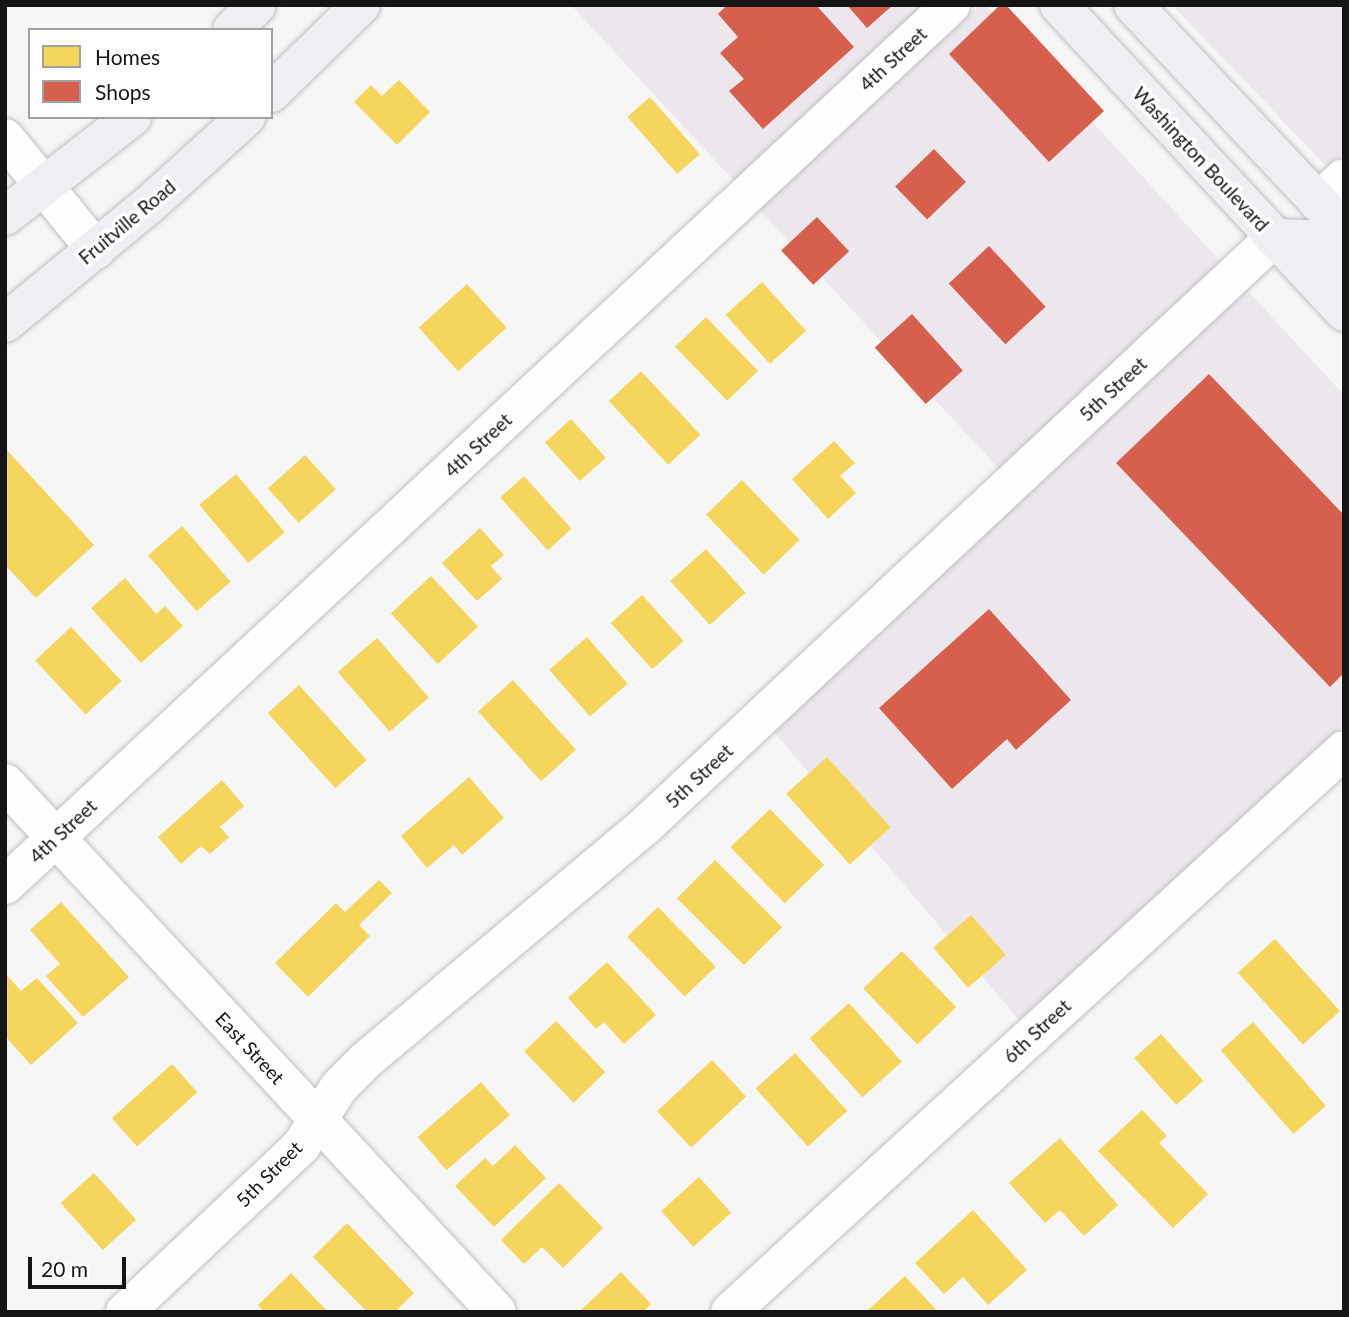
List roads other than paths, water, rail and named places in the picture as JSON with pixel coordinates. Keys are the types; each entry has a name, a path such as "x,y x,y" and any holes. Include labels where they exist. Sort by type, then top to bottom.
{"main road":[{"path":"234,28 257,5"},
{"path":"273,91 361,5"},
{"name":"Washington Boulevard","path":"1059,5 1344,312"},
{"path":"1133,5 1335,203"},
{"path":"5,216 129,119"},
{"name":"Fruitville Road","path":"5,323 96,250 244,119"},
{"path":"1274,238 1308,239 1344,266"}],"street":[{"name":"4th Street","path":"5,885 951,5"},
{"path":"5,138 96,250"},
{"name":"5th Street","path":"125,1312 301,1146 340,1087 366,1060 647,824 1274,238"},
{"name":"6th Street","path":"730,1312 1344,750"},
{"name":"East Street","path":"5,783 497,1312"}]}
